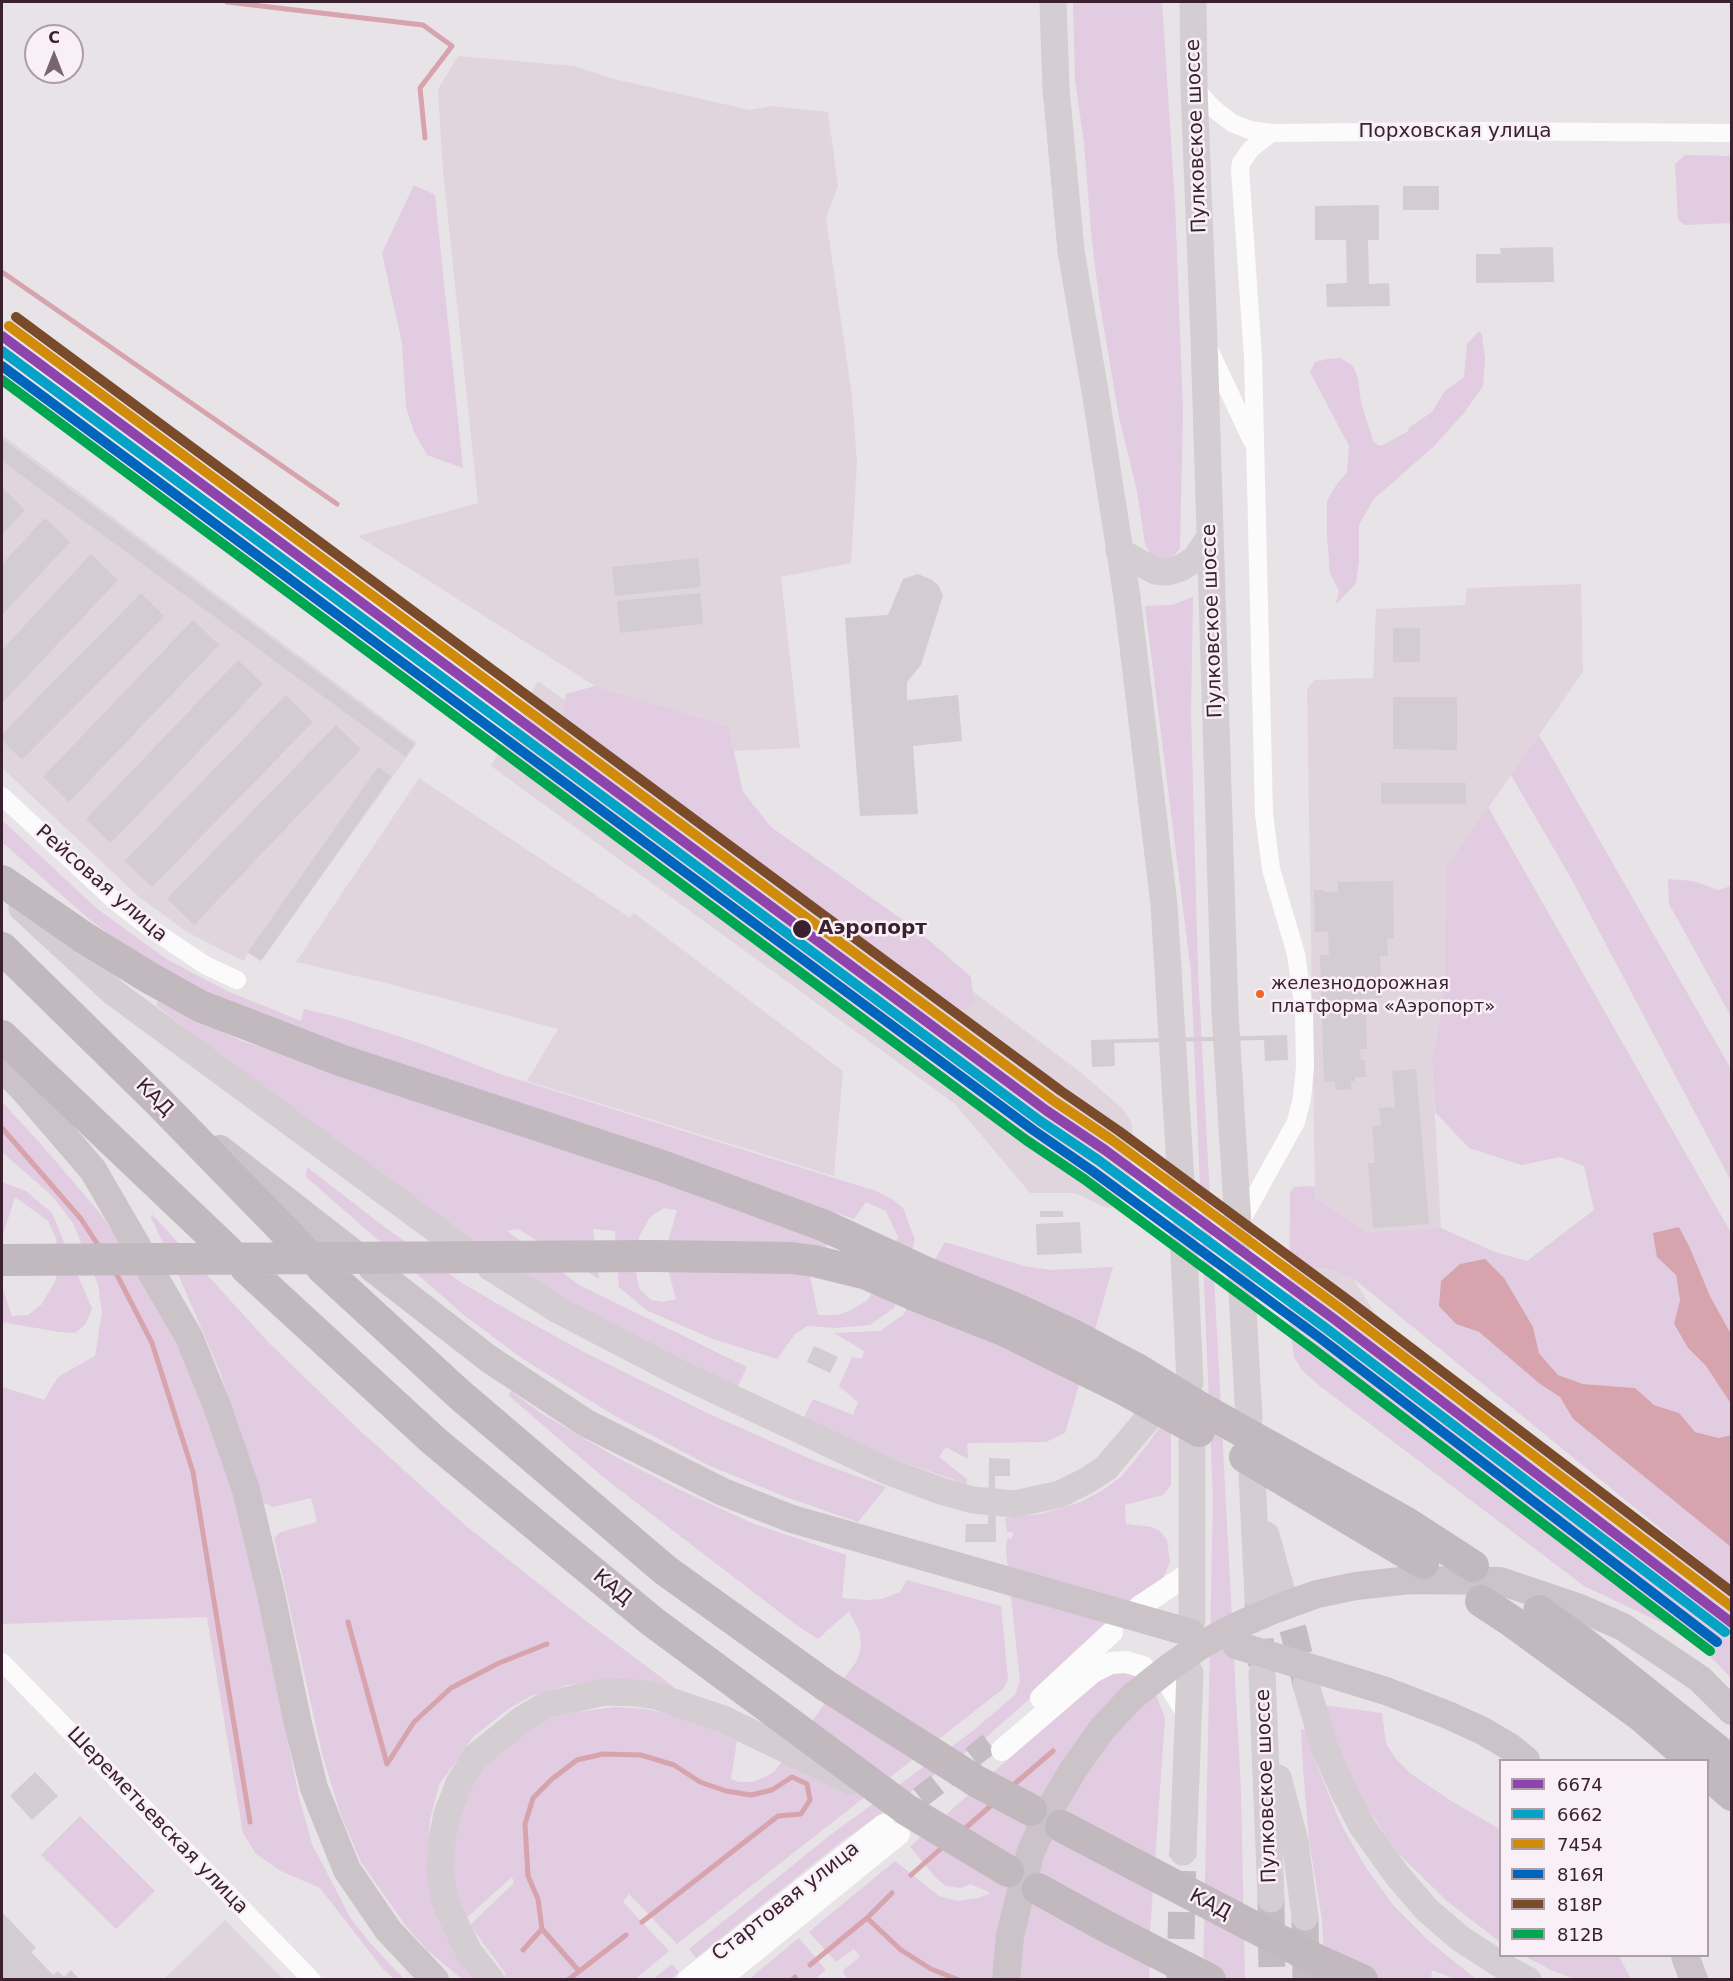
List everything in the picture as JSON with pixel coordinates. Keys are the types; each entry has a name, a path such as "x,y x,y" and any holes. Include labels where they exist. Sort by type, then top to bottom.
{"highway":[{"path":"2,880 83,937 200,1006 340,1060 659,1165 825,1226 927,1273 1012,1307 1075,1336 1136,1368 1398,1533 1422,1563"},
{"name":"КАД","path":"2,948 159,1102 313,1260 459,1394 665,1570 825,1685 976,1781 1031,1810"},
{"name":"КАД","path":"2,1036 237,1260 434,1440 653,1622 896,1823 1008,1871"},
{"path":"2,1067 93,1170 189,1337 217,1406 246,1490 314,1788 347,1870 388,1930 435,1980"},
{"path":"159,1102 489,1359 586,1424 723,1492 792,1519 1191,1626"},
{"path":"2,1260 654,1256 791,1258 814,1261 867,1274 1001,1329 1125,1390 1199,1431 1398,1533 1473,1566"},
{"path":"1006,1980 1010,1936 1030,1854 1048,1812 1073,1770 1102,1729 1133,1696 1171,1666 1203,1644 1273,1610 1317,1594 1356,1586 1410,1580 1500,1581 1581,1608 1623,1627 1700,1679 1731,1711"},
{"path":"1481,1601 1640,1715 1690,1759"},
{"path":"1539,1611 1586,1645 1731,1762"},
{"path":"1236,1645 1386,1691 1483,1731 1518,1754"},
{"path":"1709,1776 1731,1795"},
{"name":"КАД","path":"1061,1826 1315,1959 1362,1980"},
{"path":"1038,1889 1210,1980"},
{"path":"1685,1957 1694,1980"}],"main road":[{"path":"1053,2 1056,88 1071,251 1096,398 1142,709 1164,905 1182,1199"},
{"name":"Пулковское шоссе","path":"1193,2 1225,1012 1239,1233"},
{"path":"1119,551 1155,571 1167,572 1181,568 1194,559 1210,537"},
{"path":"2,889 114,992 464,1250"},
{"path":"1183,1232 1186,1374"},
{"path":"490,1267 558,1310 679,1373 887,1471 973,1500 1015,1504 1059,1494 1106,1468 1150,1416"},
{"path":"1241,1274 1249,1418"},
{"path":"1191,1626 1192,1440"},
{"path":"1252,1480 1270,1593"},
{"name":"Пулковское шоссе","path":"1262,1673 1271,1899"},
{"path":"1180,1680 1189,1716 1183,1852"},
{"path":"1306,1685 1324,1746 1342,1791 1370,1838 1397,1875 1427,1910 1461,1939 1528,1980"},
{"path":"491,1980 469,1952 445,1902 440,1869 442,1839 447,1814 459,1783 475,1757 521,1720 546,1706 604,1692 656,1696 723,1719 810,1760 896,1823"},
{"path":"1265,1731 1295,1841 1305,1917"}],"street":[{"name":"Порховская улица","path":"1194,88 1214,109 1232,123 1250,130 1271,133 1469,131 1731,133"},
{"path":"1239,1233 1296,1122 1302,1098 1305,1067 1304,1011 1296,954 1271,869 1264,814 1253,357 1240,169 1241,163 1251,149 1271,133"},
{"path":"1204,339 1255,448"},
{"name":"Рейсовая улица","path":"2,796 116,902 205,965 237,980"},
{"path":"1139,1607 1193,1571"},
{"path":"1112,1632 1009,1728 996,1746 1093,1672 1111,1663 1126,1662 1143,1667"},
{"name":"Шереметьевская улица","path":"2,1662 312,1980"},
{"name":"Стартовая улица","path":"688,1980 896,1823"},
{"name":"Стартовая улица","path":"719,1980 896,1823"}],"shaded area":[{"path":"1073,2 1162,2 1175,203 1183,411 1180,548 1174,556 1161,560 1151,555 1145,544 1137,491 1119,417 1100,305 1084,143 1075,80"},
{"path":"458,56 574,66 614,79 750,110 771,106 828,112 838,186 826,218 852,396 857,463 851,563 781,577 800,748 734,751 728,726 595,686 358,536 478,503 443,171 438,89"},
{"path":"1685,155 1731,156 1731,223 1685,225 1678,220 1675,164"},
{"path":"414,185 435,195 463,468 427,455 414,432 406,407 402,343 382,253"},
{"path":"1479,331 1482,334 1485,360 1483,386 1464,413 1433,447 1373,500 1359,525 1359,562 1356,583 1336,604 1339,591 1330,573 1327,501 1347,472 1349,446 1310,372 1315,362 1340,358 1353,366 1358,378 1361,403 1374,443 1381,446 1407,432 1410,427 1432,412 1444,392 1464,377 1467,344"},
{"path":"2,435 417,743 261,961 248,953 244,961 187,932 139,897 2,768"},
{"path":"1581,584 1583,672 1446,868 1444,996 1432,1061 1441,1228 1367,1232 1315,1198 1307,690 1314,680 1373,678 1376,609 1465,605 1467,588"},
{"path":"1193,597 1191,713 1198,970 1241,1792 1245,1979 1203,1979 1213,1498 1191,972 1145,606 1172,605"},
{"path":"538,681 895,933 1079,1071 1123,1109 1132,1123 1133,1160 1128,1193 1118,1205 1110,1208 1104,1207 1075,1193 1030,1193 955,1104 491,766"},
{"path":"595,686 728,726 743,792 771,827 917,930 971,977 974,1004 957,1012 563,718 566,694"},
{"path":"1539,735 1731,1069 1731,1181 1572,880 1511,775"},
{"path":"419,778 630,918 634,913 843,1071 834,1176 527,1081 558,1029 386,983 296,962"},
{"path":"1488,807 1731,1233 1731,1334 1710,1296 1679,1227 1657,1257 1676,1275 1680,1300 1674,1325 1688,1348 1706,1366 1731,1404 1731,1435 1719,1438 1695,1432 1679,1413 1654,1405 1635,1388 1583,1384 1558,1375 1539,1353 1533,1327 1456,1324 1479,1332 1540,1384 1560,1397 1573,1419 1731,1547 1731,1586 1354,1279 1326,1268 1311,1269 1303,1277 1299,1320 1302,1343 1312,1357 1322,1334 1728,1639 1731,1642 1731,1678 1715,1661 1677,1630 1584,1586 1320,1386 1302,1370 1294,1357 1289,1319 1290,1192 1295,1187 1315,1187 1315,1198 1367,1232 1441,1228 1495,1252 1527,1261 1594,1210 1584,1166 1560,1157 1522,1165 1469,1148 1435,1112 1432,1061 1444,996 1446,867"},
{"path":"2,820 96,908 168,960 227,991 301,1021 304,1009 342,1018 422,1044 500,1074 876,1191 893,1200 903,1208 915,1240 894,1308 870,1325 835,1328 807,1326 795,1334 777,1359 713,1339 648,1311 619,1287 615,1231 593,1229 599,1279 518,1229 507,1231 579,1285 747,1367 736,1390 635,1342 440,1225 157,1006 157,1001 242,1041 463,1112 827,1241 826,1248 668,1242 677,1210 664,1208 650,1217 639,1237 635,1267 639,1288 651,1300 662,1302 676,1299 667,1266 809,1271 818,1315 837,1315 868,1300 898,1237 886,1211 866,1202 854,1219 300,1033 164,974 90,920 2,842"},
{"path":"1668,879 1693,881 1718,890 1731,886 1731,1016 1669,904"},
{"path":"2,1102 99,1212 134,1261 183,1356 222,1455 246,1536 299,1797 312,1844 351,1919 404,1979 395,1979 383,1969 320,1888 281,1871 256,1854 243,1833 207,1617 2,1624 2,1387 44,1400 58,1377 95,1356 102,1313 98,1285 73,1223 52,1196 2,1152"},
{"path":"307,1167 462,1283 522,1318 582,1351 705,1412 815,1461 886,1487 858,1522 786,1497 710,1466 615,1416 523,1359 465,1316 306,1177"},
{"path":"2,1182 26,1191 52,1213 92,1309 85,1325 75,1333 2,1322 2,1286 12,1316 28,1315 41,1305 55,1282 58,1272 58,1255 56,1238 48,1221 15,1197 2,1238"},
{"path":"152,1214 268,1342 356,1427 466,1526 674,1687 670,1689 603,1682 567,1685 531,1696 507,1710 473,1737 439,1785 430,1820 427,1865 431,1891 474,1979 462,1979 427,1950 406,1926 361,1862 340,1813 322,1753 274,1538 281,1532 317,1522 311,1498 273,1507 264,1503 220,1372 179,1276 151,1218"},
{"path":"1679,1227 1710,1296 1731,1334 1731,1404 1706,1366 1688,1348 1674,1324 1680,1300 1676,1275 1657,1257 1653,1233"},
{"path":"945,1242 1024,1266 1051,1270 1113,1267 1065,1433 1046,1442 967,1443 968,1459 946,1447 939,1457 967,1479 966,1484 862,1448 803,1419 813,1399 853,1415 858,1402 839,1386 852,1357 862,1359 864,1351 834,1333 880,1331 903,1315"},
{"path":"1485,1259 1504,1278 1533,1327 1539,1353 1558,1375 1583,1384 1635,1388 1654,1405 1679,1413 1695,1432 1719,1438 1731,1435 1731,1547 1573,1419 1560,1397 1540,1384 1479,1332 1456,1324 1439,1306 1441,1281 1460,1264"},
{"path":"1326,1268 1354,1279 1375,1314 1731,1598 1731,1673 1682,1625 1312,1358 1302,1343 1299,1331 1301,1284 1303,1277 1311,1269"},
{"path":"511,1391 542,1414 616,1457 678,1489 754,1524 846,1555 842,1598 882,1599 900,1592 907,1580 1001,1606 1008,1679 1004,1688 677,1944 629,1894 623,1902 669,1951 635,1979 501,1979 506,1974 470,1925 514,1883 512,1877 464,1920 452,1879 455,1825 479,1768 544,1720 577,1712 615,1707 645,1709 668,1714 712,1729 737,1741 731,1779 739,1782 752,1782 774,1772 856,1662 861,1648 860,1633 849,1611 818,1639 799,1627 603,1477 508,1395"},
{"path":"1171,1411 1171,1485 1163,1495 1125,1505 1126,1524 1152,1527 1161,1532 1167,1540 1170,1562 1161,1583 983,1740 837,1845 696,1958 689,1949 829,1836 974,1730 1015,1695 1020,1681 1006,1550 1007,1538 1012,1539 1013,1532 1007,1532 1005,1518 1041,1514 1081,1502 1103,1490 1122,1476"},
{"path":"1125,1669 1153,1687 1165,1718 1150,1932 1149,1979 848,1979 842,1971 860,1957 854,1949 836,1962 809,1932 895,1861 939,1896 958,1901 991,1893 970,1884 961,1888 946,1886 936,1878 910,1847 1090,1686 1108,1674"},
{"path":"1322,1705 1382,1713 1386,1744 1396,1759 1410,1773 1451,1801 1499,1828 1499,1941 1447,1901 1397,1852 1351,1784"},
{"path":"1306,1729 1318,1768 1341,1824 1363,1863 1393,1905 1430,1942 1476,1979 1454,1979 1432,1970 1431,1979 1325,1979 1322,1920 1309,1840 1303,1769 1301,1730"},
{"path":"80,1816 155,1891 116,1929 41,1855"},
{"path":"225,1920 283,1979 164,1979"},
{"path":"799,1938 826,1970 815,1979 749,1979"},
{"path":"1526,1957 1620,1957 1631,1979 1574,1979"},
{"path":"672,1964 679,1972 671,1979 653,1979"}],"building":[{"path":"1403,186 1439,186 1439,210 1403,210"},
{"path":"1379,205 1379,240 1368,240 1369,284 1389,283 1390,306 1327,307 1326,284 1347,283 1346,240 1315,240 1315,206"},
{"path":"1553,247 1554,282 1476,283 1476,254 1501,254 1500,248"},
{"path":"2,439 414,744 406,757 2,461"},
{"path":"2,487 25,510 2,534"},
{"path":"45,518 70,542 2,615 2,564"},
{"path":"91,554 118,580 2,703 2,650"},
{"path":"698,558 701,587 615,596 612,567"},
{"path":"918,574 938,585 943,595 921,665 907,682 907,700 958,695 962,741 913,746 918,814 860,816 845,618 888,615 903,579"},
{"path":"141,593 164,616 22,760 2,740 2,734"},
{"path":"700,593 703,624 620,633 617,601"},
{"path":"193,620 219,645 69,802 43,777"},
{"path":"1393,628 1420,628 1420,662 1393,662"},
{"path":"238,660 263,684 111,843 86,819"},
{"path":"286,695 313,722 152,887 125,861"},
{"path":"1393,697 1457,697 1457,750 1393,749"},
{"path":"336,725 361,749 194,925 167,899"},
{"path":"378,767 391,776 261,961 248,952"},
{"path":"1381,783 1466,783 1466,804 1381,804"},
{"path":"1393,881 1394,938 1387,939 1388,956 1380,956 1382,998 1355,999 1355,1012 1366,1012 1367,1049 1360,1049 1361,1060 1365,1060 1366,1077 1355,1077 1355,1081 1351,1081 1351,1089 1335,1090 1335,1082 1324,1082 1320,955 1329,955 1328,931 1315,932 1314,890 1338,892 1338,882"},
{"path":"1287,1035 1288,1060 1265,1061 1264,1040 1114,1043 1115,1066 1092,1067 1091,1040"},
{"path":"1416,1069 1429,1224 1373,1228 1368,1163 1375,1163 1372,1126 1381,1125 1379,1108 1395,1107 1392,1071"},
{"path":"1040,1211 1063,1211 1063,1217 1040,1217"},
{"path":"1080,1222 1082,1253 1037,1255 1036,1224"},
{"path":"814,1346 838,1357 830,1373 807,1362"},
{"path":"989,1458 1010,1459 1010,1476 995,1476 996,1542 965,1542 966,1524 988,1524"},
{"path":"35,1772 58,1796 32,1820 10,1796"},
{"path":"2,1912 36,1948 31,1952 53,1975 58,1971 64,1977 71,1970 80,1980 2,1980"}],"waterway":[{"path":"227,2 423,25 452,46 420,88 425,138"},
{"path":"2,272 337,504"},
{"path":"2,1128 81,1219 100,1248"},
{"path":"115,1271 152,1343 193,1472 250,1822"},
{"path":"348,1622 387,1764 414,1722 451,1688 499,1663 547,1644"},
{"path":"1011,1787 1053,1751"},
{"path":"579,1971 542,1929 538,1899 528,1876 525,1824 533,1798 552,1779 577,1760 603,1754 641,1755 674,1765 700,1782 726,1791 751,1795 772,1790 792,1777 807,1784 810,1800 801,1814 778,1816 642,1922"},
{"path":"962,1831 995,1802"},
{"path":"911,1875 945,1845"},
{"path":"810,1965 867,1918 892,1893"},
{"path":"867,1918 901,1950 931,1969 959,1980"},
{"path":"523,1950 542,1929"},
{"path":"568,1980 626,1935"},
{"path":"792,1980 795,1977"}],"tunnel":[{"path":"1281,1589 1306,1684"},
{"path":"1258,1598 1262,1673"},
{"path":"894,1818 990,1743"},
{"path":"1180,1980 1183,1852"},
{"path":"1271,1899 1272,1980"},
{"path":"1305,1917 1306,1980"}],"transit line":[{"name":"818Р","path":"16,317 1061,1091 1119,1131 1348,1300 1732,1592"},
{"name":"7454","path":"9,326 1054,1101 1112,1140 1341,1309 1732,1607"},
{"name":"6674","path":"2,336 1047,1111 1105,1150 1334,1319 1732,1623"},
{"name":"6662","path":"2,351 1040,1121 1098,1160 1327,1329 1725,1632"},
{"name":"816Я","path":"2,366 1033,1130 1320,1338 1717,1642"},
{"name":"812В","path":"2,380 1026,1140 1084,1179 1312,1348 1710,1651"}],"place":[{"name":"Аэропорт","path":"802,929"},
{"name":"железнодорожная платформа «Аэропорт»","path":"1260,994"}]}
